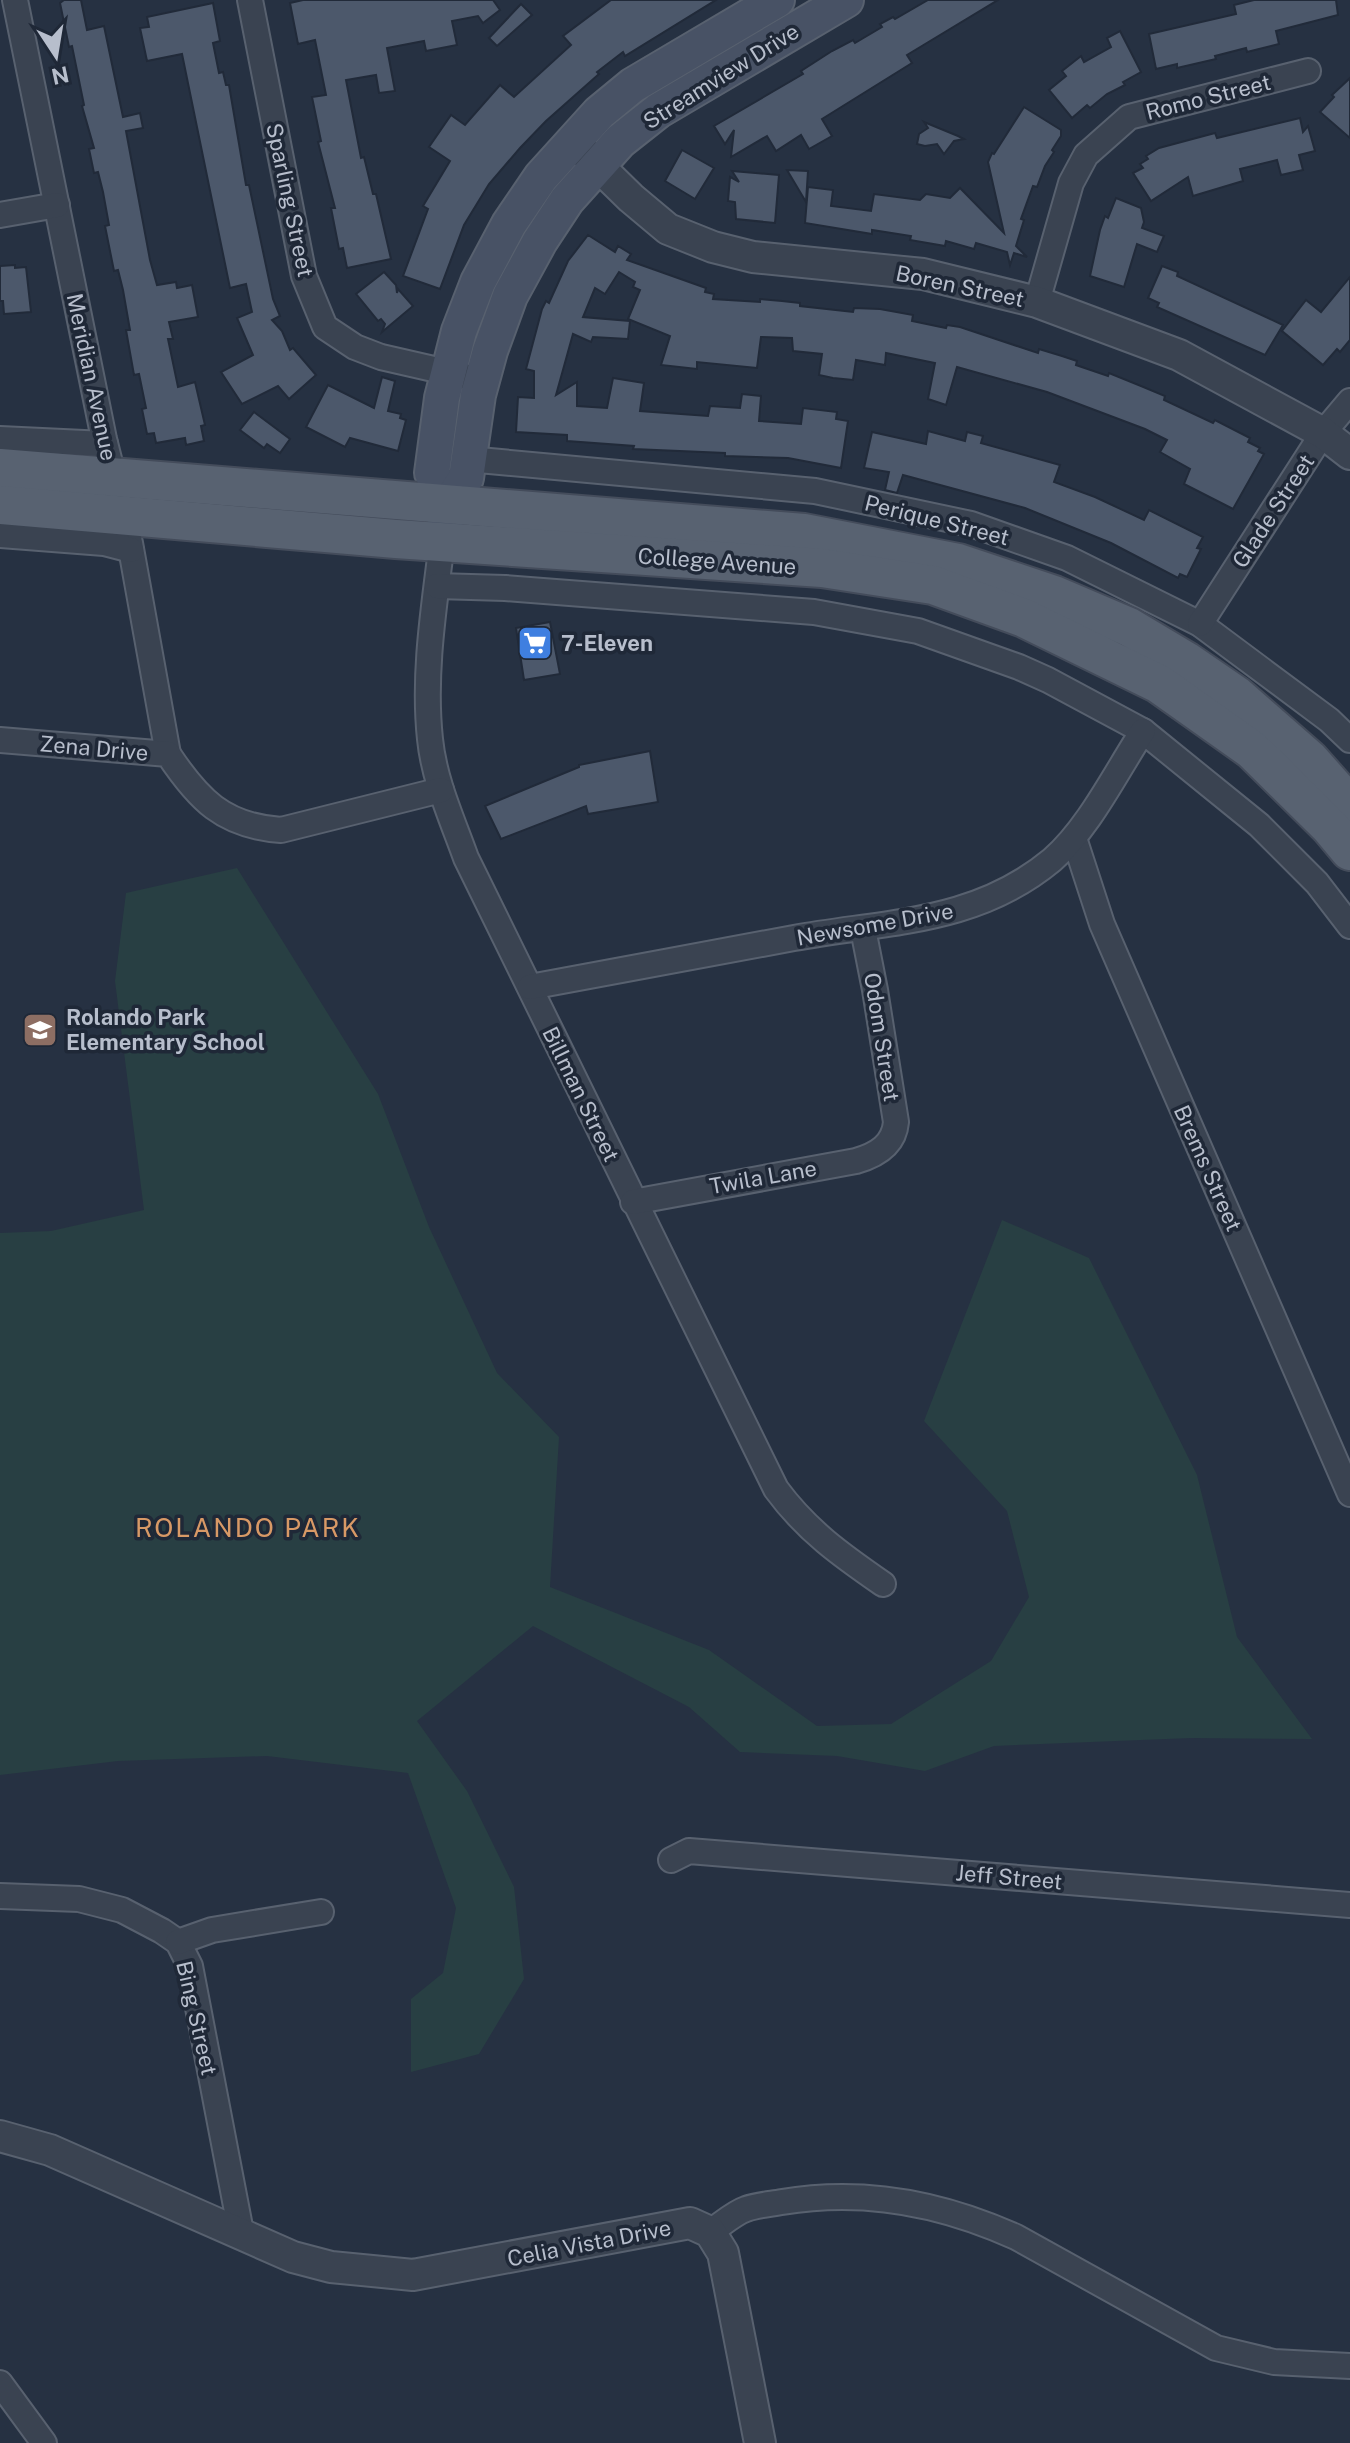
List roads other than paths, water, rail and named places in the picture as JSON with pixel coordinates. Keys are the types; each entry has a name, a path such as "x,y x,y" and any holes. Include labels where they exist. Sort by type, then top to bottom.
{"main road":[{"name":"Streamview Drive","path":"449,504 432,473 448,373 459,331 484,270 509,224 541,177 599,113 633,85 777,0"},
{"name":"Streamview Drive","path":"442,542 449,504 466,478 482,379 510,296 567,200 620,141 658,111 846,0"},
{"name":"College Avenue","path":"0,468 109,460 449,504 804,533 958,563 1054,595 1129,627 1186,661 1237,696 1297,748 1350,805"},
{"name":"College Avenue","path":"0,505 127,533 442,542 822,568 933,585 1024,618 1159,684 1252,750 1350,851"}],"street":[{"name":"Meridian Avenue","path":"15,0 109,460 127,533 168,754"},
{"name":"Sparling Street","path":"250,0 304,276 325,327 355,347 381,357 482,379"},
{"name":"Romo Street","path":"1037,302 1071,183 1086,155 1129,117 1308,71"},
{"name":"Boren Street","path":"574,140 597,166 668,229 713,247 753,257 923,274 1037,302 1179,355 1323,433 1350,454"},
{"path":"0,215 57,205"},
{"name":"Glade Street","path":"1200,624 1323,433 1350,401"},
{"path":"0,439 109,460"},
{"name":"Perique Street","path":"468,459 815,491 971,524 1067,558 1200,624 1329,720 1350,740"},
{"path":"0,535 104,543 127,533"},
{"name":"Billman Street","path":"442,542 429,656 430,740 441,790 466,858 776,1489 794,1514 829,1547 883,1584"},
{"path":"437,586 505,588 814,612 918,631 1048,680 1143,731 1259,825 1317,883 1350,926"},
{"name":"Newsome Drive","path":"530,987 829,932 937,917 984,902 1033,875 1074,838 1143,731"},
{"name":"Zena Drive","path":"0,740 168,754 197,794 210,806 236,821 265,829 281,830 441,790"},
{"name":"Brems Street","path":"1074,838 1102,924 1350,1494"},
{"name":"Odom Street","path":"863,929 896,1122 889,1144"},
{"name":"Twila Lane","path":"633,1202 856,1161 872,1156 889,1144"},
{"name":"Jeff Street","path":"671,1860 689,1851 1350,1905"},
{"name":"Bing Street","path":"0,1896 86,1901 122,1910 178,1942 190,1966 241,2232"},
{"path":"178,1942 212,1930 321,1912"},
{"name":"Celia Vista Drive","path":"0,2136 50,2150 293,2257 331,2267 413,2275 690,2223 710,2232"},
{"path":"760,2443 723,2253 710,2232 745,2209 811,2197 873,2197 933,2207 975,2220 1016,2237 1216,2348 1274,2362 1350,2366"},
{"path":"0,2383 44,2443"}],"place":[{"name":"7-Eleven","path":"535,643"},
{"name":"Rolando Park Elementary School","path":"40,1030"}],"district":[{"name":"ROLANDO PARK","path":"248,1528"}]}
